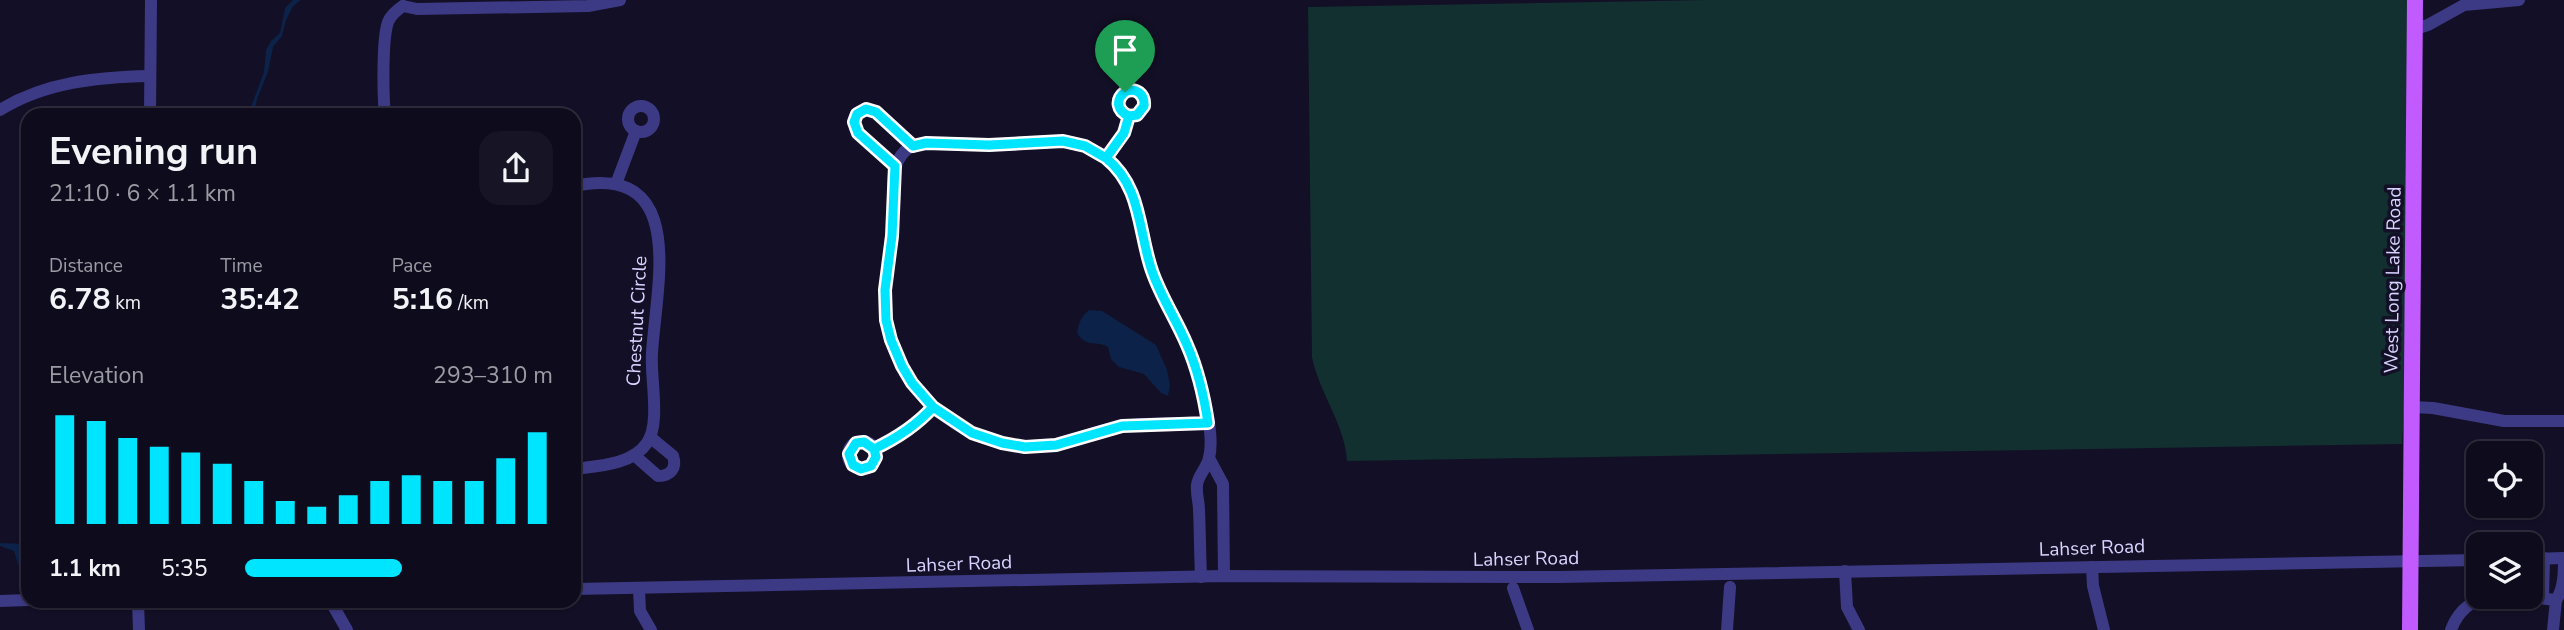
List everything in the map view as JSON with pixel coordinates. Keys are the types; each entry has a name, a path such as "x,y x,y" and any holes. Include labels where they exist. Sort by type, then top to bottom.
{"main road":[{"name":"West Long Lake Road","path":"2410,630 2415,0"}],"street":[{"path":"150,108 152,0"},
{"path":"385,108 387,27 392,15 403,3 418,9 588,6 620,0"},
{"path":"2415,29 2428,25 2459,2 2519,0"},
{"path":"0,110 33,93 69,83 150,76"},
{"path":"895,166 858,133 854,122 857,114 866,109 876,112 913,146"},
{"path":"1106,158 1124,133 1129,116"},
{"path":"581,185 616,184 636,131"},
{"path":"1200,577 1197,484 1209,458 1208,423 1198,374 1187,343 1152,270 1133,193 1119,170 1106,158 1085,146 1063,141 989,145 926,143 913,146 903,153 895,166 892,236 885,290 886,320 902,366 912,383 933,407 972,433 1025,447 1056,445 1122,426 1208,423"},
{"name":"Chestnut Circle","path":"616,184 634,193 646,204 653,214 658,232 660,274 652,353 654,423 650,438"},
{"path":"874,449 906,432 933,407"},
{"path":"2412,407 2433,408 2504,421 2564,421"},
{"path":"581,469 634,455 650,438 673,456 675,465 673,471 665,476 658,476 634,455"},
{"path":"1209,458 1223,484 1224,576"},
{"path":"2543,558 2564,558 2561,594 2543,598"},
{"name":"Lahser Road","path":"581,589 1224,576 1497,578 2466,559"},
{"path":"2092,567 2093,586 2104,630"},
{"path":"1845,571 1847,607 1859,630"},
{"path":"2543,578 2553,630"},
{"path":"1727,630 1730,587"},
{"path":"1513,588 1528,630"},
{"path":"639,589 640,611 651,630"},
{"path":"0,601 21,600"},
{"path":"2451,630 2456,617 2466,606"},
{"path":"138,608 139,630"},
{"path":"334,608 347,630"}],"green space":[{"path":"1709,0 2408,0 2406,377 2402,444 1347,461 1342,434 1312,357 1308,7"}],"water":[{"path":"293,0 301,0 293,6 282,36 273,47 268,72 255,108 251,108 264,72 266,50 280,33 285,8"},
{"path":"1089,310 1102,311 1156,345 1167,370 1170,385 1168,396 1161,393 1144,374 1119,367 1111,359 1108,347 1080,338 1077,333 1079,326 1082,317"},
{"path":"0,543 21,544 21,566 14,551 0,546"}],"route":[{"path":"1125,92 1119,97 1118,105 1122,112 1129,116 1124,133 1106,158 1085,146 1063,141 989,145 926,143 913,146 876,112 866,109 857,114 854,122 858,133 895,166 892,236 885,296 889,333 906,374 933,407 918,423 894,440 874,449 872,445 864,442 852,446 849,458 857,468 865,469 871,466 876,457 874,449 894,440 906,432 918,423 925,415 933,407 972,433 1025,447 1071,442 1122,426 1208,423 1205,400 1187,343 1152,270 1133,193 1119,170 1106,158 1124,133 1129,116 1137,115 1144,106 1144,99 1139,92 1125,92"}]}
